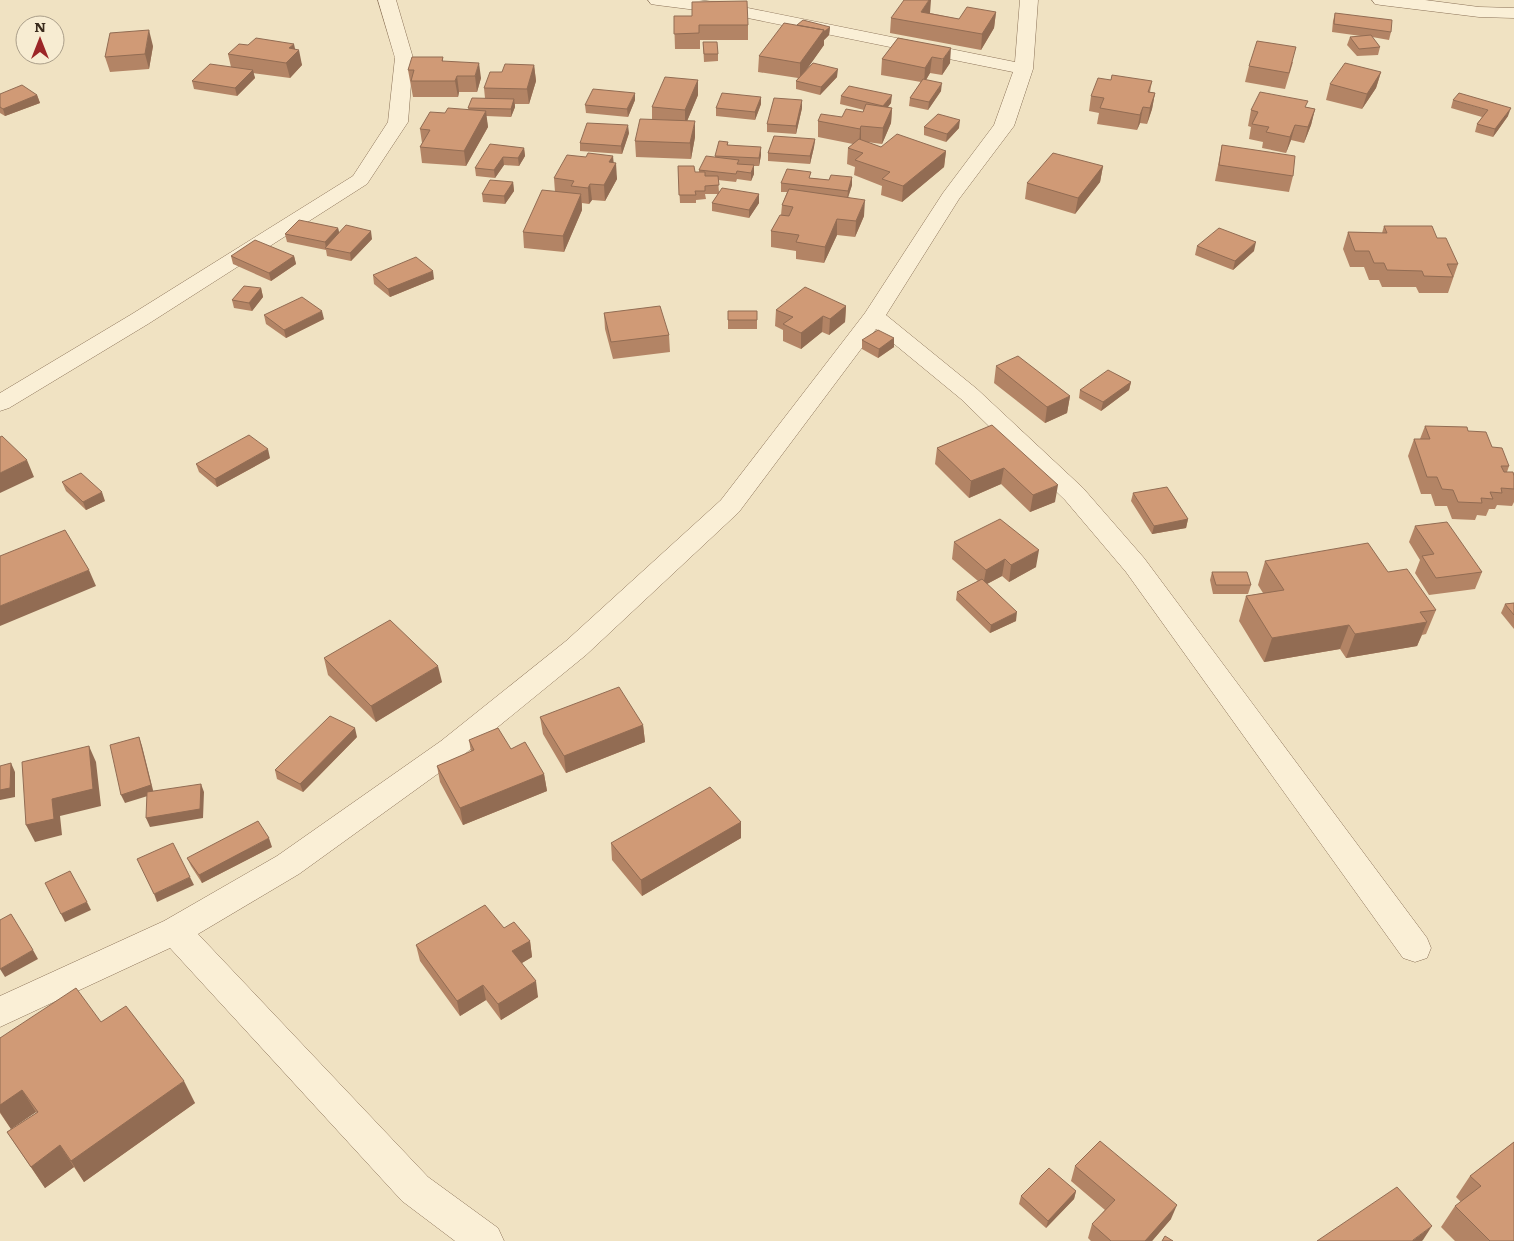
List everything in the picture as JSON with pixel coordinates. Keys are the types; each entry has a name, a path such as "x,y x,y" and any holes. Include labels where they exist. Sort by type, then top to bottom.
{"street":[{"path":"0,403 140,319 360,180 398,122 404,58 386,0"},
{"path":"657,0 728,9 1024,69"},
{"path":"0,1012 175,931 288,865 451,749 576,648 730,506 874,316 950,196 1004,126 1024,69 1029,0"},
{"path":"1381,0 1479,12 1514,13"},
{"path":"874,316 969,394 1074,494 1136,565 1415,948"},
{"path":"175,931 415,1188 485,1241"}],"building":[{"path":"904,0 929,0 921,12 959,19 967,7 996,12 982,34 891,18"},
{"path":"747,1 748,25 699,25 699,33 674,34 674,16 692,16 692,2"},
{"path":"1335,13 1392,20 1391,32 1334,24"},
{"path":"803,20 830,27 824,32 824,30 797,25"},
{"path":"784,23 824,30 800,63 759,56"},
{"path":"149,30 145,54 105,57 110,33"},
{"path":"1371,35 1380,47 1359,49 1350,37"},
{"path":"256,38 294,44 289,48 299,50 286,63 228,54 239,44 248,45"},
{"path":"898,38 951,48 943,59 932,57 925,68 882,59"},
{"path":"1257,41 1296,47 1289,73 1249,66"},
{"path":"703,42 717,42 718,54 704,54"},
{"path":"412,57 443,57 442,61 479,63 475,76 457,76 455,81 411,81 414,70 408,70"},
{"path":"813,63 838,69 821,87 796,81"},
{"path":"1345,63 1381,72 1367,94 1330,84"},
{"path":"210,64 253,70 235,88 192,81"},
{"path":"505,64 534,65 527,89 484,88 490,72 502,72"},
{"path":"1112,75 1152,81 1148,92 1155,93 1150,108 1143,107 1140,115 1100,108 1104,98 1091,96 1098,78 1111,80"},
{"path":"665,77 698,80 685,110 652,107"},
{"path":"923,79 942,83 929,102 910,98"},
{"path":"22,85 37,95 3,109 0,107 0,94"},
{"path":"849,86 892,95 883,106 841,96"},
{"path":"593,89 635,93 627,109 585,105"},
{"path":"1260,92 1308,101 1305,107 1315,109 1308,127 1295,125 1290,137 1266,132 1269,127 1252,124 1258,112 1251,110"},
{"path":"722,93 761,97 755,112 716,108"},
{"path":"1459,93 1511,108 1495,129 1477,124 1488,110 1453,100"},
{"path":"472,98 514,99 511,109 468,108"},
{"path":"774,98 802,100 796,126 767,124"},
{"path":"866,104 892,108 883,128 861,126 860,129 818,121 821,114 842,117 846,109 863,112"},
{"path":"448,108 486,111 464,151 420,147 430,130 420,129 430,112 445,113"},
{"path":"938,114 960,120 947,134 924,127"},
{"path":"640,119 695,121 690,143 635,141"},
{"path":"587,123 628,125 621,146 580,143"},
{"path":"897,134 946,151 903,186 882,179 890,172 855,160 863,153 848,148 859,139 881,147"},
{"path":"774,136 815,139 810,156 768,153"},
{"path":"719,141 728,142 727,145 761,147 759,158 715,156"},
{"path":"490,144 524,148 518,158 503,157 494,170 475,168"},
{"path":"1222,145 1295,156 1293,176 1219,165"},
{"path":"588,153 613,156 609,162 616,163 604,185 590,184 588,188 571,186 574,181 554,178 567,155 586,157"},
{"path":"1053,153 1103,166 1078,198 1027,183"},
{"path":"706,156 739,160 737,164 754,165 751,173 737,171 736,174 699,170"},
{"path":"678,166 694,166 695,172 705,172 705,176 718,176 719,185 705,186 705,191 695,191 696,195 679,195"},
{"path":"787,169 811,172 809,178 829,180 831,175 852,177 848,191 781,183"},
{"path":"490,180 513,182 504,196 482,194"},
{"path":"722,188 759,194 749,210 712,203"},
{"path":"789,189 865,200 856,221 837,219 825,247 796,242 799,235 771,231 780,215 789,216 793,207 782,205"},
{"path":"542,190 581,194 563,236 523,232"},
{"path":"299,220 338,228 325,242 285,234"},
{"path":"346,225 371,231 350,253 325,248"},
{"path":"1384,226 1432,226 1437,238 1446,238 1458,264 1447,264 1453,277 1424,276 1422,271 1387,270 1384,263 1374,263 1369,251 1355,251 1348,232 1387,233"},
{"path":"1219,228 1256,242 1235,261 1197,246"},
{"path":"255,240 294,256 269,273 231,256"},
{"path":"416,257 433,271 388,289 373,275"},
{"path":"244,286 261,288 249,303 232,300"},
{"path":"805,287 846,306 830,319 823,316 801,333 783,324 793,317 776,310"},
{"path":"302,297 322,311 284,330 264,315"},
{"path":"660,306 669,335 611,342 604,313"},
{"path":"728,311 757,311 757,320 728,320"},
{"path":"878,330 894,338 879,349 862,340"},
{"path":"1018,356 1070,396 1047,407 996,366"},
{"path":"1108,370 1131,382 1103,402 1080,390"},
{"path":"992,425 1058,485 1033,495 1004,468 971,481 937,448"},
{"path":"1425,426 1467,427 1468,431 1486,432 1492,447 1502,448 1509,466 1501,466 1504,472 1513,472 1514,489 1501,488 1502,493 1490,492 1493,499 1481,498 1482,503 1458,502 1453,490 1442,489 1437,477 1427,477 1414,439 1430,439"},
{"path":"249,435 268,449 215,479 196,464"},
{"path":"2,436 27,460 0,473 0,437"},
{"path":"81,473 102,492 83,502 62,482"},
{"path":"1167,487 1188,519 1154,526 1133,493"},
{"path":"1000,519 1039,550 1011,565 1005,559 986,570 954,542"},
{"path":"1447,522 1482,572 1436,578 1422,556 1434,554 1415,526"},
{"path":"65,530 89,570 0,606 0,556"},
{"path":"1368,543 1388,572 1407,569 1436,610 1420,612 1427,622 1355,634 1349,625 1272,638 1246,596 1284,590 1265,561"},
{"path":"1212,572 1247,572 1251,585 1216,585"},
{"path":"982,579 1017,612 991,625 957,592"},
{"path":"1514,603 1514,615 1505,604"},
{"path":"390,620 438,666 371,706 324,658"},
{"path":"619,687 643,725 564,756 540,717"},
{"path":"330,716 355,728 300,784 275,770"},
{"path":"498,728 511,749 525,742 544,774 460,808 437,766 474,750 469,740"},
{"path":"139,737 151,785 121,795 110,745"},
{"path":"89,746 93,789 52,799 54,819 26,825 22,762"},
{"path":"11,763 10,788 0,790 0,766"},
{"path":"201,784 200,809 146,818 147,792"},
{"path":"710,787 741,822 641,880 611,843"},
{"path":"258,821 269,838 199,875 187,858"},
{"path":"173,843 190,877 154,894 137,859"},
{"path":"70,871 87,902 61,914 45,883"},
{"path":"485,905 504,928 514,922 530,941 512,951 536,981 498,1004 483,985 457,1001 416,945"},
{"path":"11,914 33,950 0,969 0,920"},
{"path":"76,988 101,1022 126,1006 184,1081 71,1161 60,1145 31,1167 7,1132 38,1112 22,1090 0,1105 0,1038"},
{"path":"1100,1141 1177,1205 1145,1241 1111,1241 1092,1224 1115,1200 1075,1166"},
{"path":"1514,1142 1514,1241 1490,1241 1455,1206 1481,1186 1470,1176"},
{"path":"1049,1168 1076,1191 1048,1221 1021,1196"},
{"path":"1397,1187 1432,1226 1413,1241 1317,1241"},
{"path":"1165,1236 1173,1241 1162,1241"}]}
